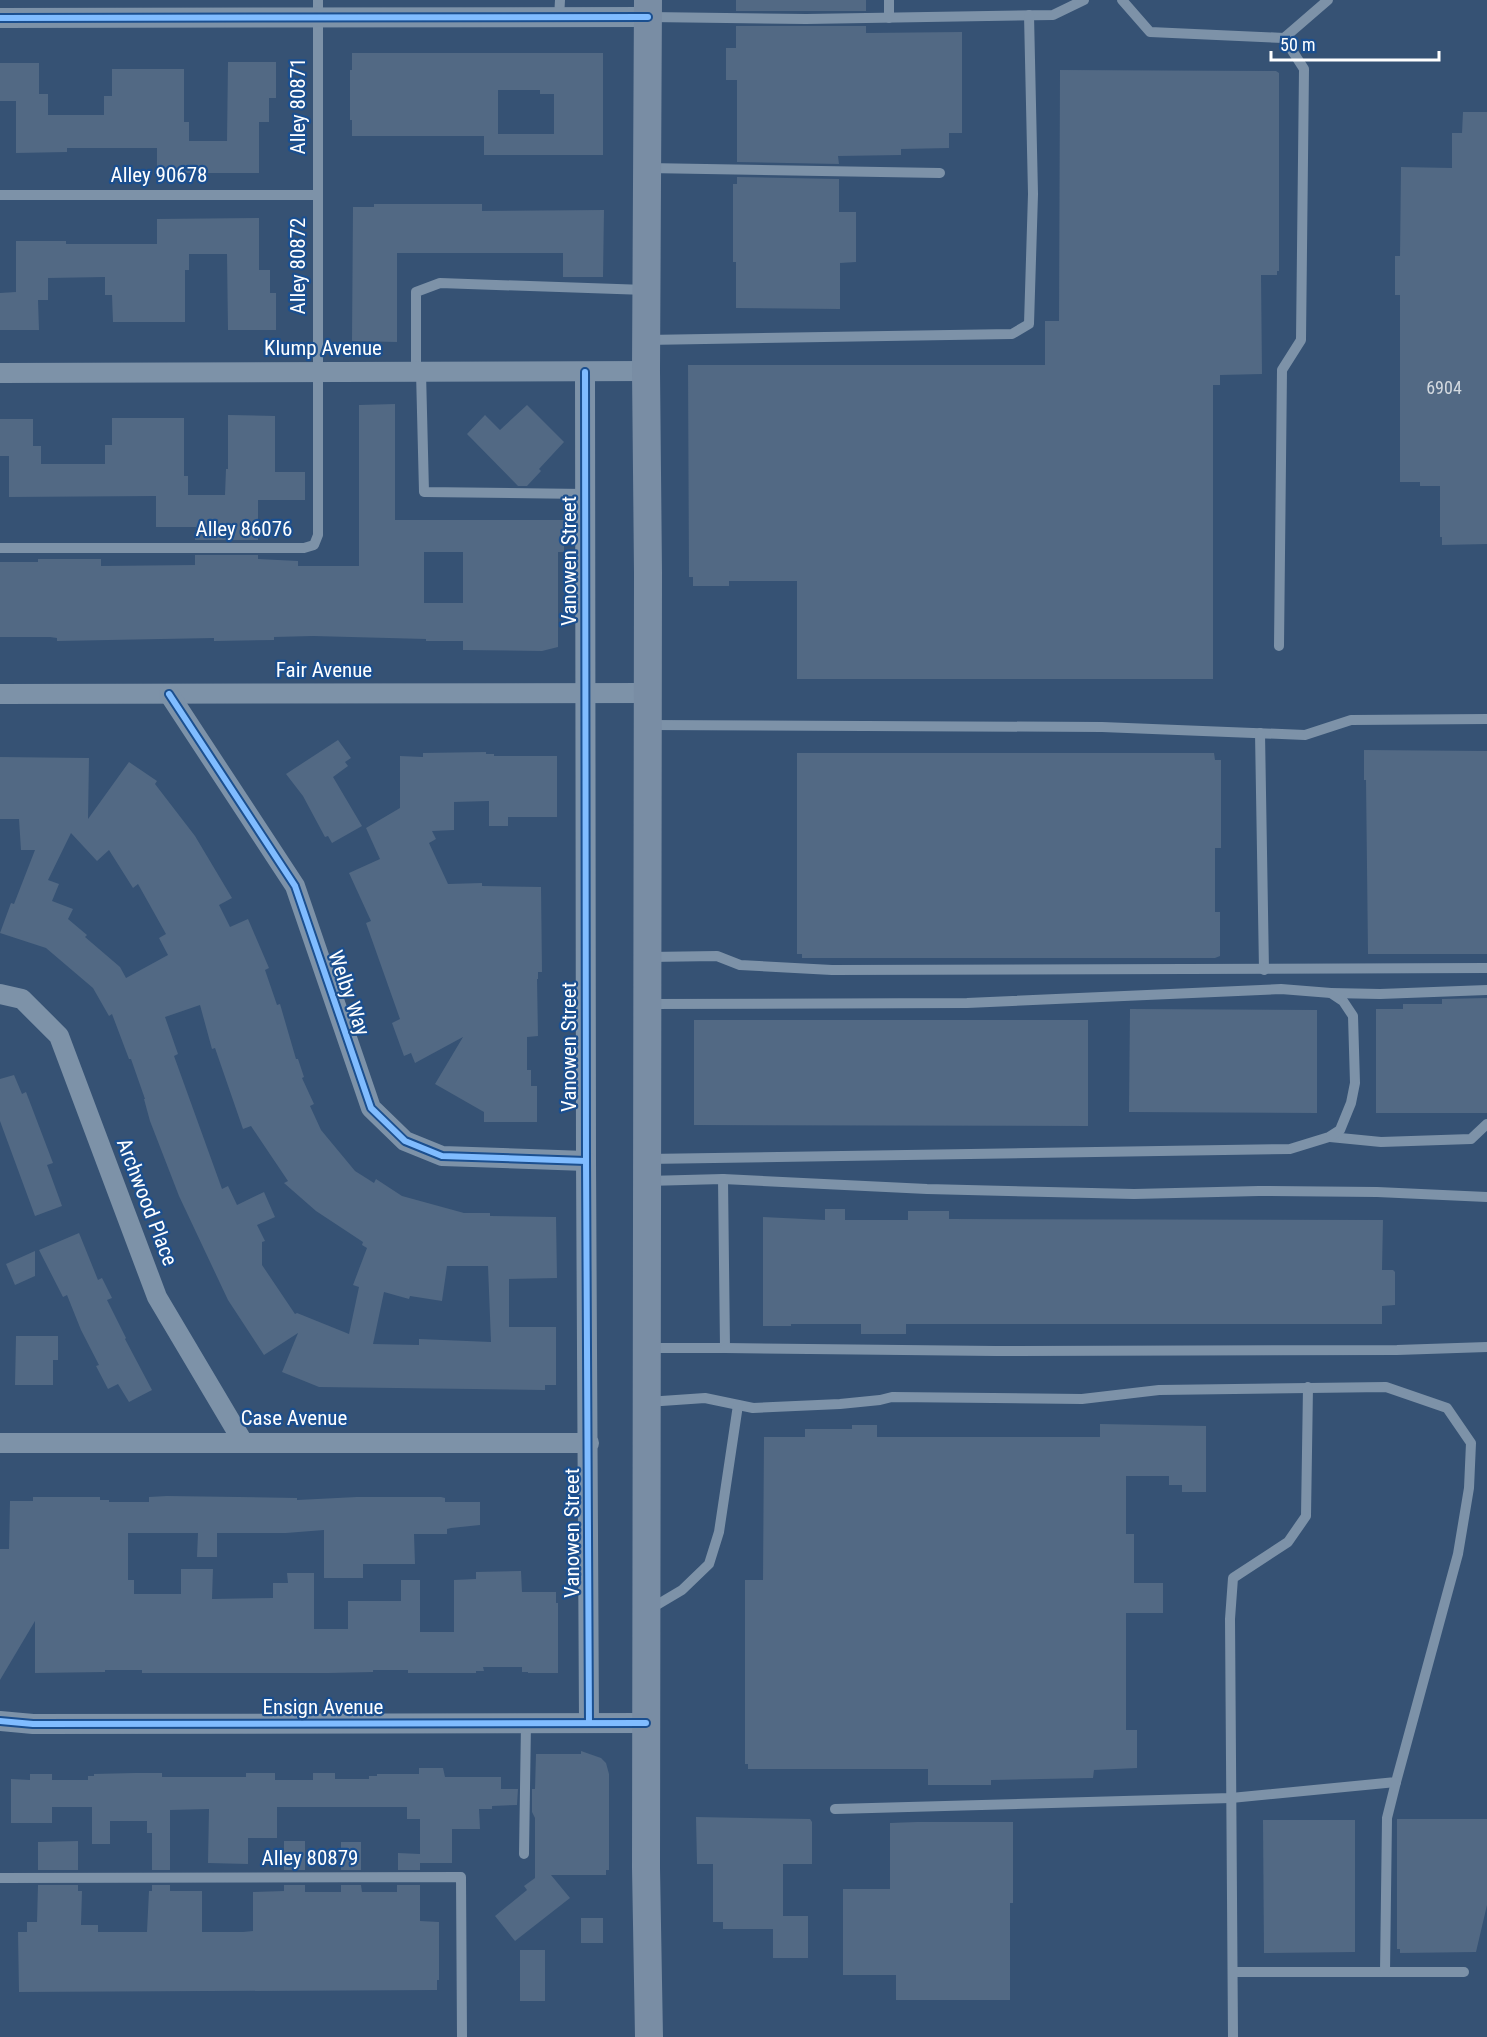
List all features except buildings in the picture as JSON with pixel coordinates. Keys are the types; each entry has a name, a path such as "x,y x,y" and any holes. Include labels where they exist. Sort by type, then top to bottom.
{"main road":[{"path":"648,9 646,1723 649,2037"}],"street":[{"path":"0,18 318,9 648,9"},
{"name":"Klump Avenue","path":"0,373 646,371"},
{"name":"Vanowen Street","path":"585,372 589,1723"},
{"name":"Fair Avenue","path":"0,694 648,693"},
{"name":"Welby Way","path":"169,694 295,886 371,1108 405,1140 442,1156 586,1161"},
{"name":"Archwood Place","path":"0,994 22,999 59,1036 157,1297 243,1442"},
{"name":"Case Avenue","path":"0,1443 589,1443"},
{"name":"Ensign Avenue","path":"0,1721 33,1724 646,1723"}],"lane":[{"path":"889,0 889,18"},
{"path":"648,9 889,18 1053,15 1084,0"},
{"path":"1122,0 1150,32 1284,38 1328,0"},
{"name":"Alley 80871","path":"318,9 318,195"},
{"path":"646,340 1012,334 1029,324 1033,194 1029,15"},
{"path":"1279,646 1282,370 1300,340 1304,69 1284,38"},
{"path":"647,168 940,173"},
{"name":"Alley 90678","path":"0,195 318,195"},
{"name":"Alley 80872","path":"318,195 318,373"},
{"path":"586,494 424,492 416,292 440,283 646,290"},
{"name":"Alley 86076","path":"0,548 304,548 314,545 318,535 318,373"},
{"path":"648,725 1102,727 1305,735 1351,720 1487,719"},
{"path":"1260,733 1264,970"},
{"path":"647,957 717,956 740,965 832,970 1487,968"},
{"path":"647,1004 967,1003 1281,989 1380,994 1487,990"},
{"path":"647,1170 1290,1149 1329,1137 1340,1130 1351,1103 1355,1083 1353,1016 1343,1001 1331,993"},
{"path":"1329,1137 1381,1142 1471,1139 1487,1124"},
{"path":"647,1170 723,1179 927,1189 1134,1194 1271,1191 1377,1192 1487,1197"},
{"path":"723,1179 725,1348"},
{"path":"647,1348 1031,1351 1397,1350 1487,1347"},
{"path":"1233,2037 1230,1619 1233,1578 1288,1542 1306,1516 1308,1387"},
{"path":"647,1402 705,1398 753,1408 829,1405 892,1397 1082,1399 1159,1390 1386,1387 1447,1408 1471,1443 1469,1488 1458,1554 1387,1818 1385,1972"},
{"path":"646,1611 682,1590 709,1564 719,1532 738,1405"},
{"path":"524,1854 526,1723"},
{"path":"836,1809 1232,1798 1396,1782"},
{"name":"Alley 80879","path":"0,1878 461,1877 462,2037"},
{"path":"1233,1972 1464,1972"}],"cycle path":[{"path":"0,18 648,17"},
{"path":"585,372 589,1723"},
{"path":"169,694 295,886 371,1108 405,1141 442,1156 586,1161"},
{"path":"0,1721 33,1724 646,1723"}]}
